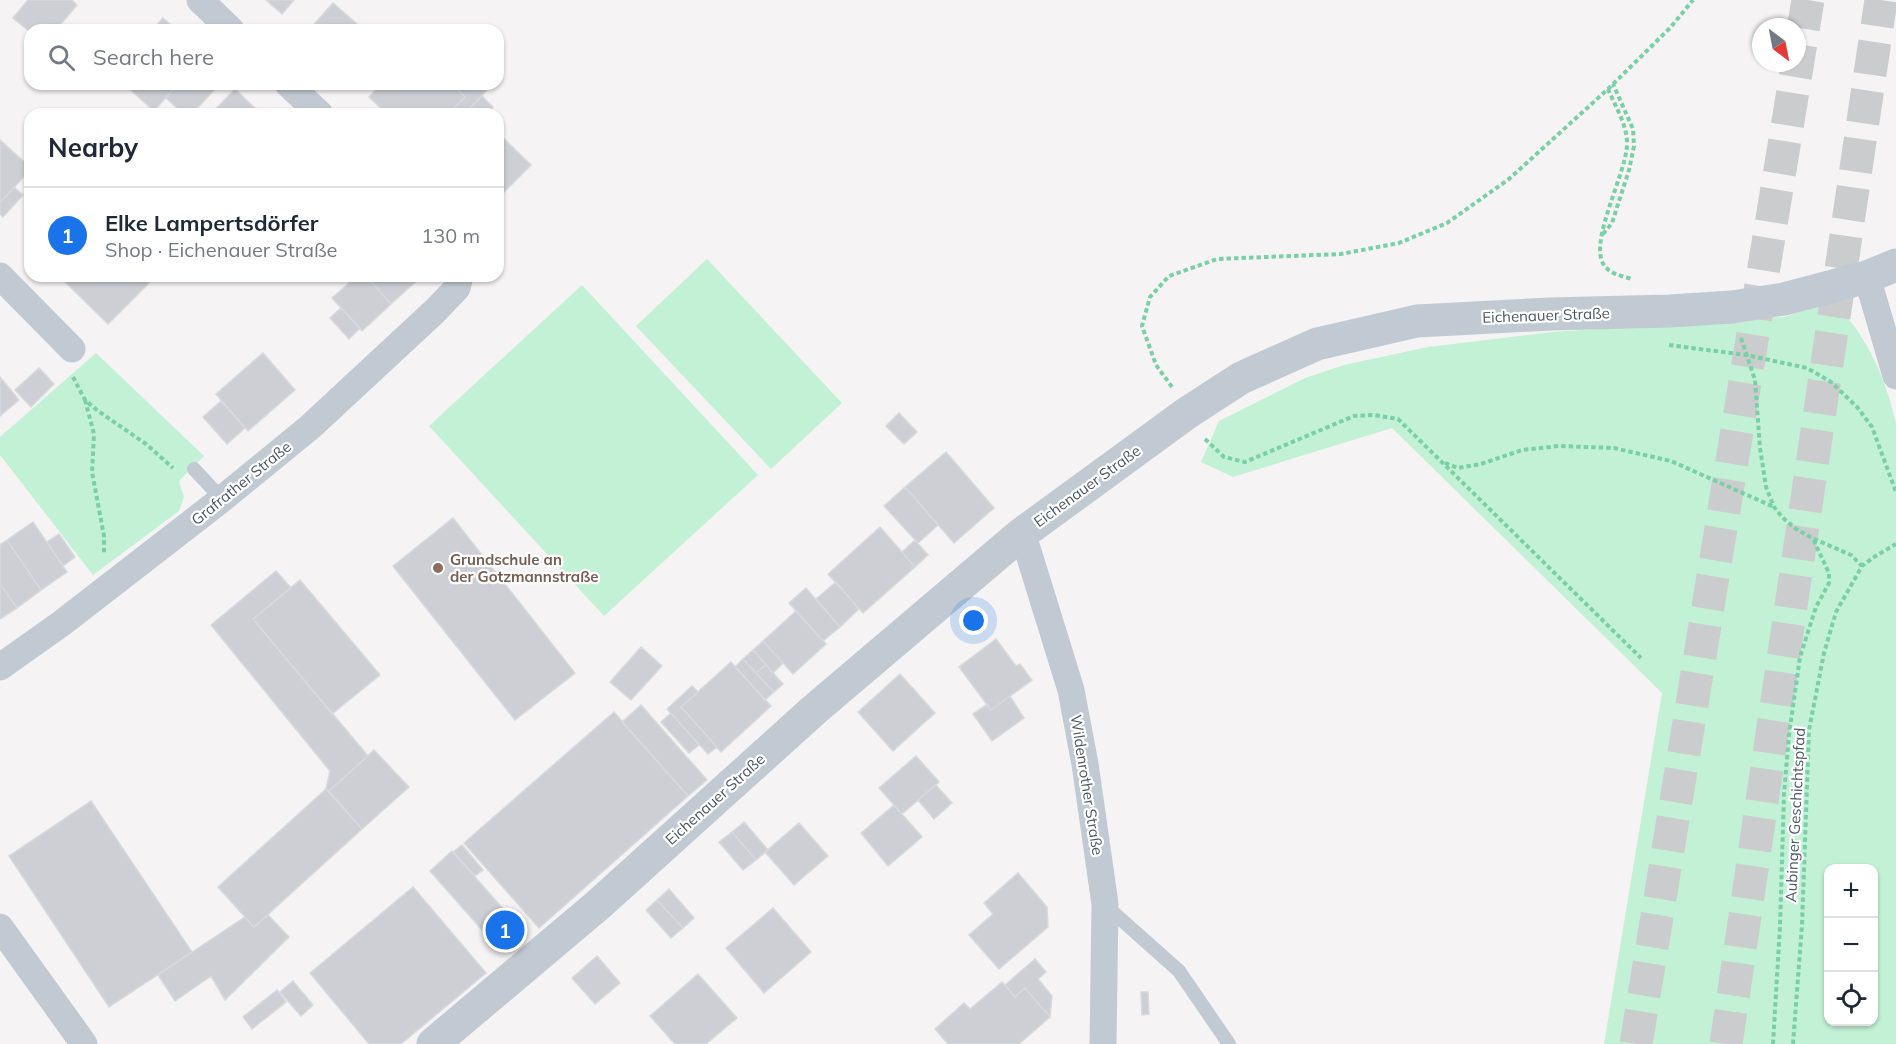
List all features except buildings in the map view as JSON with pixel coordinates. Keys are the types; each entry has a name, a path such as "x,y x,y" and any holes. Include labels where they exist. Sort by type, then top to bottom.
{"street":[{"path":"200,0 225,24"},
{"path":"294,90 314,108"},
{"path":"1881,271 1896,376"},
{"name":"Eichenauer Straße","path":"433,1044 598,905 813,710 1020,535 1187,413 1241,378 1317,344 1417,321 1732,307 1784,299 1881,271"},
{"path":"0,276 72,349"},
{"name":"Grafrather Straße","path":"0,667 62,623 222,499 310,427 435,311 457,288 458,282"},
{"name":"Wildenrother Straße","path":"1020,535 1027,548 1071,690 1085,764 1105,904 1102,1044"},
{"path":"0,927 84,1044"}],"lane":[{"path":"194,469 222,499"},
{"path":"1105,904 1179,971 1229,1044"}],"path":[{"path":"1641,658 1398,419 1374,414 1354,416 1245,462 1224,457 1206,441 1156,365 1142,326 1150,297 1169,276 1217,260 1341,254 1399,243 1447,223 1509,179 1608,89 1670,28 1693,0"},
{"path":"1601,237 1612,223 1634,146 1633,129 1613,83"},
{"path":"1608,89 1626,131 1627,146 1624,168 1601,237 1599,250 1603,265 1616,275 1634,279"},
{"path":"1732,307 1755,380 1760,448 1766,487 1774,507 1796,529 1851,555 1862,566"},
{"path":"1658,344 1746,355 1807,368 1831,382 1857,407 1872,427 1896,492"},
{"path":"72,349 72,374 85,400 94,434 92,472 104,536 104,559"},
{"path":"85,400 146,444 172,467 177,475"},
{"path":"1442,461 1458,468 1481,464 1522,450 1559,446 1614,448 1671,461 1774,507"},
{"path":"1773,1044 1780,927 1784,794 1789,735 1800,657 1816,607 1829,583 1829,573 1812,538"},
{"name":"Aubinger Geschichtspfad","path":"1793,1044 1802,925 1809,730 1824,653 1836,612 1862,566 1896,544"}],"green space":[{"path":"707,259 842,403 771,469 636,326"},
{"path":"582,285 758,475 604,616 429,426"},
{"path":"1822,305 1838,306 1859,333 1874,360 1887,390 1896,423 1896,1044 1604,1044 1662,693 1392,428 1233,477 1201,462 1219,421 1305,378 1344,365 1428,347 1552,332 1784,317"},
{"path":"96,353 204,456 179,481 184,497 179,511 93,575 0,455 0,437"}],"tunnel":[{"path":"1636,1044 1808,0"},
{"path":"1726,1044 1881,0"}],"place":[{"name":"Grundschule an der Gotzmannstraße","path":"438,568"},
{"name":"Elke Lampertsdörfer","path":"505,930"}]}
